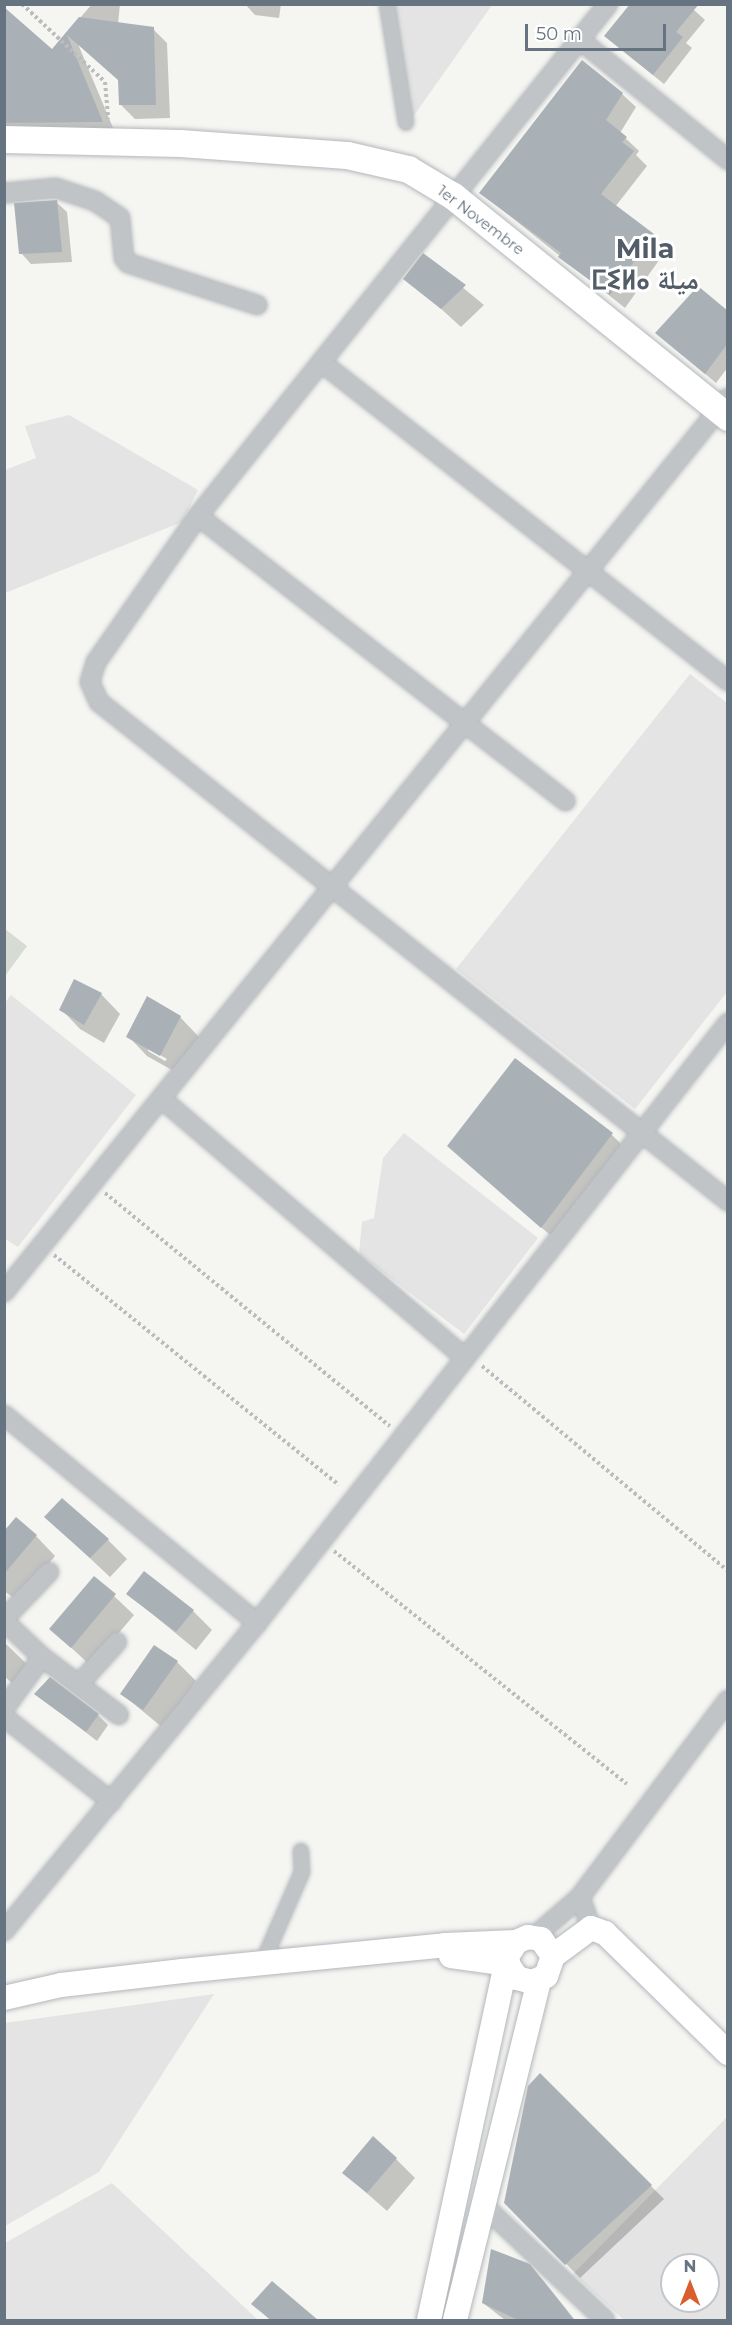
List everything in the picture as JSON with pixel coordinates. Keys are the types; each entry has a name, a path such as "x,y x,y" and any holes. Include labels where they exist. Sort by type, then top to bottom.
{"main road":[{"name":"1er Novembre","path":"4,139 180,143 347,155 408,169 453,196 724,408"},
{"path":"455,2320 539,1980 550,1970 553,1956 591,1928 605,1933 728,2053"},
{"path":"4,1998 61,1984 416,1950 517,1952 546,1944 553,1956"},
{"path":"517,1952 518,1978 539,1980"},
{"path":"429,2320 517,1952"}],"street":[{"path":"387,4 406,122"},
{"path":"608,4 198,516 96,662 90,682 99,702 329,888 728,1201"},
{"path":"580,40 728,160"},
{"path":"4,193 57,188 95,201 120,218 124,258 128,263 257,305"},
{"path":"321,362 728,681"},
{"path":"4,1292 11,1269 42,1245 163,1100 329,888 724,408"},
{"path":"198,516 566,801"},
{"path":"4,1931 257,1623 463,1356 728,1023"},
{"path":"163,1100 463,1356"},
{"path":"4,1415 257,1623"},
{"path":"49,1572 4,1620 42,1657 80,1683 119,1715"},
{"path":"80,1683 117,1642"},
{"path":"4,1709 42,1657"},
{"path":"517,1952 580,1897 728,1700"},
{"path":"4,1717 112,1802"},
{"path":"262,1964 302,1872 301,1851"},
{"path":"580,1897 591,1928"},
{"path":"484,2206 605,2320"}],"path":[{"path":"22,4 105,82 109,123"},
{"path":"102,1191 394,1429"},
{"path":"42,1245 339,1485"},
{"path":"482,1366 728,1571"},
{"path":"321,1540 627,1784"}],"shaded area":[{"path":"393,5 492,5 410,121"},
{"path":"69,415 198,490 182,522 5,593 5,470 36,458 25,426"},
{"path":"690,674 727,703 727,992 635,1109 456,969"},
{"path":"5,929 27,946 5,976"},
{"path":"11,995 136,1095 18,1247 4,1238 4,1004"},
{"path":"404,1133 538,1238 464,1334 359,1254 362,1222 374,1218 383,1158"},
{"path":"214,1994 99,2172 5,2226 5,2023"},
{"path":"727,2117 727,2320 624,2320 573,2274"},
{"path":"112,2183 258,2320 5,2320 5,2243"}],"building":[{"path":"630,4 699,4 676,32 683,37 653,75 604,36"},
{"path":"4,7 52,49 79,17 154,27 156,105 119,105 118,80 67,35 103,122 4,123"},
{"path":"582,60 623,93 606,120 627,137 622,142 634,151 601,194 654,234 610,295 558,257 561,253 479,193"},
{"path":"57,200 62,252 19,254 14,203"},
{"path":"423,253 466,285 441,309 403,279"},
{"path":"698,286 728,311 728,343 705,374 655,333"},
{"path":"74,979 102,993 84,1025 59,1010"},
{"path":"147,996 181,1016 160,1056 126,1037"},
{"path":"515,1058 613,1133 541,1228 447,1146"},
{"path":"62,1498 109,1539 90,1558 44,1517"},
{"path":"16,1517 37,1535 4,1574 4,1531"},
{"path":"144,1571 194,1610 176,1632 126,1594"},
{"path":"94,1576 116,1594 71,1648 49,1629"},
{"path":"154,1645 178,1661 143,1710 120,1694"},
{"path":"50,1677 99,1714 86,1732 34,1694"},
{"path":"540,2073 652,2185 565,2265 504,2203 528,2086"},
{"path":"373,2136 397,2158 367,2193 342,2173"},
{"path":"491,2249 530,2264 574,2320 518,2320 482,2303"},
{"path":"272,2281 318,2320 271,2320 251,2304"}],"district":[{"name":"Mila ⵎⵉⵍⴰ ميلة","path":"645,264"}]}
